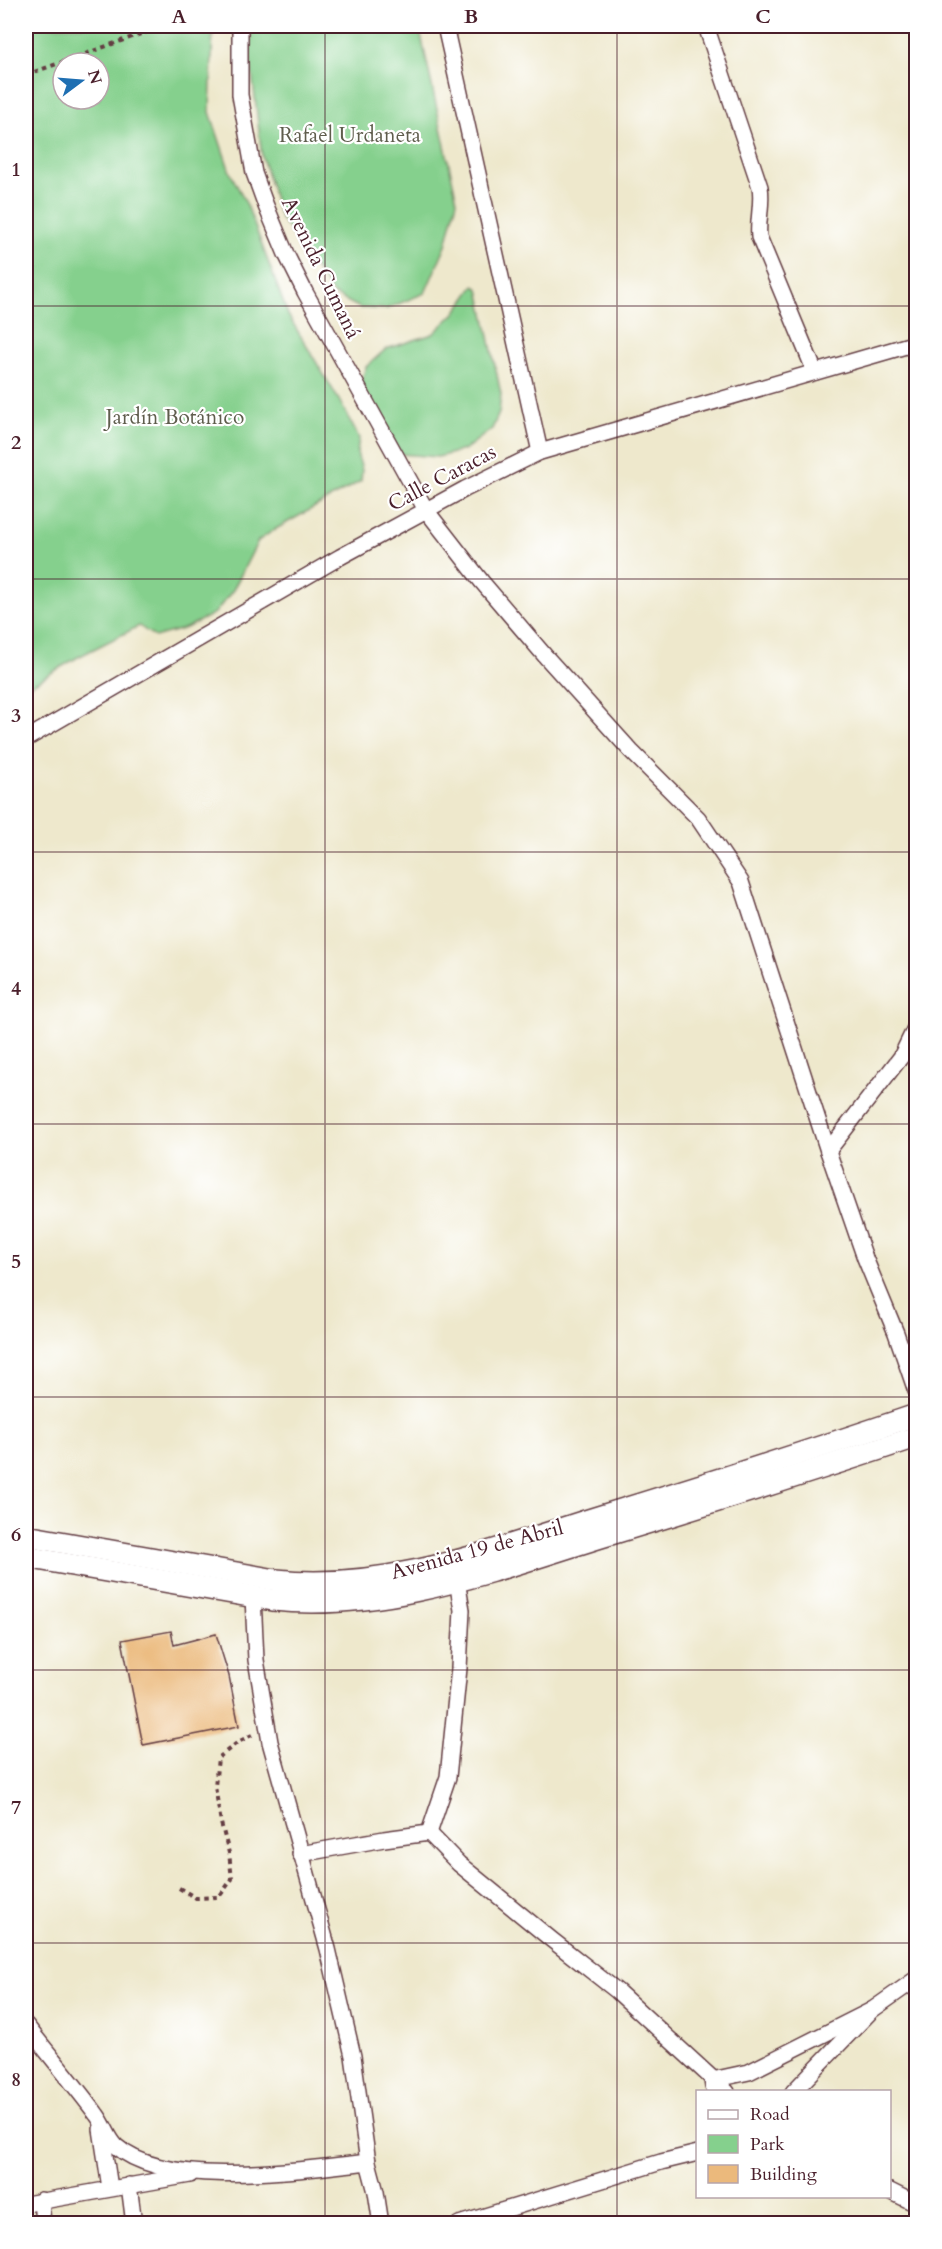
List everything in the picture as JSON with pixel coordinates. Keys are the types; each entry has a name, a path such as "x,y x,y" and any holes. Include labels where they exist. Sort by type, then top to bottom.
{"street":[{"name":"Avenida Cumaná","path":"240,26 240,95 254,173 266,206 305,292 426,510 546,657 631,751 698,818 741,882 828,1151 865,1258 896,1333 916,1391"},
{"path":"445,26 467,133 540,452"},
{"path":"706,26 760,188 762,200 757,220 759,237 815,372"},
{"name":"Calle Caracas","path":"26,739 340,557 540,452 916,343"},
{"path":"828,1151 901,1057 916,1026"},
{"name":"Avenida 19 de Abril","path":"26,1536 276,1580 324,1582 362,1579 419,1569 488,1551 783,1461 916,1415"},
{"name":"Avenida 19 de Abril","path":"26,1557 253,1597 300,1603 326,1603 423,1589 457,1581 789,1480 916,1437"},
{"path":"429,1833 448,1778 459,1668 462,1610 457,1581"},
{"path":"253,1597 256,1660 268,1728 300,1854 328,1949 353,2056 368,2162 381,2223"},
{"path":"300,1854 429,1833"},
{"path":"429,1833 459,1864 617,1991 713,2085 749,2072 872,2010 916,1979"},
{"path":"795,2090 872,2010"},
{"path":"26,2025 98,2116 115,2145 141,2161 196,2174"},
{"path":"98,2116 105,2145 110,2188"},
{"path":"459,2223 650,2165 696,2154"},
{"path":"26,2204 196,2174 249,2173 368,2162"},
{"path":"129,2185 134,2223"},
{"path":"891,2192 916,2204"},
{"path":"41,2200 43,2223"}],"path":[{"path":"26,75 163,26"},
{"path":"180,1888 196,1898 219,1897 232,1879 215,1786 218,1758 238,1742 268,1728"}],"green space":[{"name":"Jardín Botánico","path":"26,26 213,26 210,112 230,172 247,205 288,315 359,438 357,453 362,470 361,481 258,541 233,590 215,613 186,628 155,637 139,626 78,657 26,688"},
{"name":"Rafael Urdaneta","path":"252,26 419,26 457,201 446,245 425,293 386,309 360,308 333,294 280,217 262,157 250,56"},
{"path":"474,286 479,289 501,394 499,413 492,429 464,450 438,457 400,454 358,389 366,367 386,349 433,334 455,313"}],"building":[{"path":"171,1631 174,1645 216,1634 229,1676 239,1726 143,1745 122,1640"}]}
